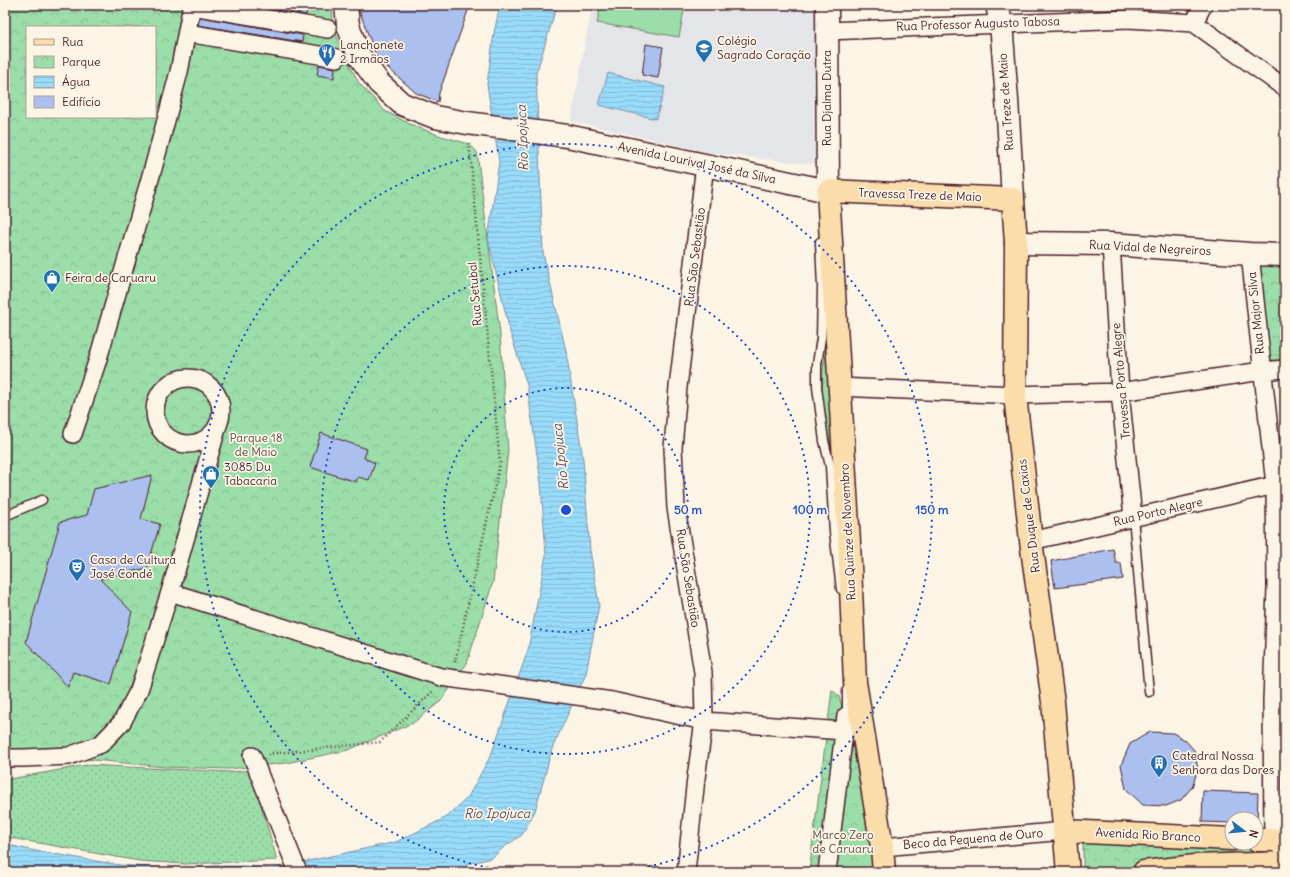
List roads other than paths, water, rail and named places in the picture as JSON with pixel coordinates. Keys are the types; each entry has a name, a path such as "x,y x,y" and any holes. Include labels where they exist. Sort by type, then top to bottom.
{"main road":[{"name":"Travessa Treze de Maio","path":"822,192 1013,199"},
{"name":"Rua Quinze de Novembro","path":"822,192 839,387 849,542 855,682 882,847 884,872"},
{"name":"Rua Duque de Caxias","path":"1013,199 1016,243 1015,395 1031,541 1053,702 1068,872"},
{"name":"Avenida Rio Branco","path":"1065,831 1224,839"},
{"path":"1144,872 1195,866 1285,863"}],"street":[{"path":"73,434 98,359 154,165 179,72 192,5 248,10 328,29"},
{"name":"Avenida Lourival José da Silva","path":"346,5 348,25 358,54 379,83 402,104 435,117 473,124 564,136 705,165 822,192"},
{"name":"Rua Djalma Dutra","path":"822,192 827,5"},
{"path":"1203,5 1194,23 1285,88"},
{"path":"244,42 248,10"},
{"name":"Rua Professor Augusto Tabosa","path":"827,30 999,14 1126,12 1194,23"},
{"name":"Rua Treze de Maio","path":"999,14 1007,100 1013,199"},
{"path":"187,33 337,58"},
{"name":"Rua São Sebastião","path":"686,872 704,721 703,672 676,508 673,448 678,387 705,165"},
{"name":"Rua Vidal de Negreiros","path":"1016,243 1111,244 1250,254 1285,255"},
{"name":"Travessa Porto Alegre","path":"1111,244 1120,392 1133,517"},
{"name":"Rua Major Silva","path":"1250,254 1262,371 1280,484 1281,587 1275,843"},
{"path":"839,387 1015,395 1120,392 1285,369"},
{"path":"5,758 69,756 101,744 122,722 139,690 170,592 218,425"},
{"name":"Rua Porto Alegre","path":"1031,541 1280,484"},
{"path":"170,592 441,677 612,701 704,721 847,726 827,872"},
{"path":"252,756 298,872"},
{"name":"Beco da Pequena de Ouro","path":"882,847 1065,831"}],"lane":[{"path":"820,235 822,288 817,387 824,441 830,466 834,532 842,598"},
{"path":"5,516 42,500"},
{"path":"1133,517 1149,692"},
{"path":"845,634 847,726"},
{"path":"857,743 870,777"}],"water":[{"name":"Rio Ipojuca","path":"500,5 557,5 536,74 543,253 566,351 583,459 590,550 599,605 586,674 552,749 535,811 522,835 504,847 492,858 467,864 464,872 5,872 5,844 30,850 120,865 175,869 243,866 271,869 396,842 447,817 468,797 491,755 528,650 546,555 541,483 527,385 510,332 488,239 499,162 487,84 494,33"},
{"path":"608,73 665,87 656,119 599,105"}],"place":[{"name":"Colégio Sagrado Coração","path":"704,63"},
{"name":"Lanchonete 2 Irmãos","path":"327,67"},
{"name":"Feira de Caruaru","path":"52,293"},
{"name":"3085 Du Tabacaria","path":"211,489"},
{"name":"Casa de Cultura José Condé","path":"77,582"},
{"name":"Catedral Nossa Senhora das Dores","path":"1159,778"}],"park label":[{"name":"Parque 18 de Maio","path":"256,445"},
{"name":"Marco Zero de Caruaru","path":"843,842"}]}
